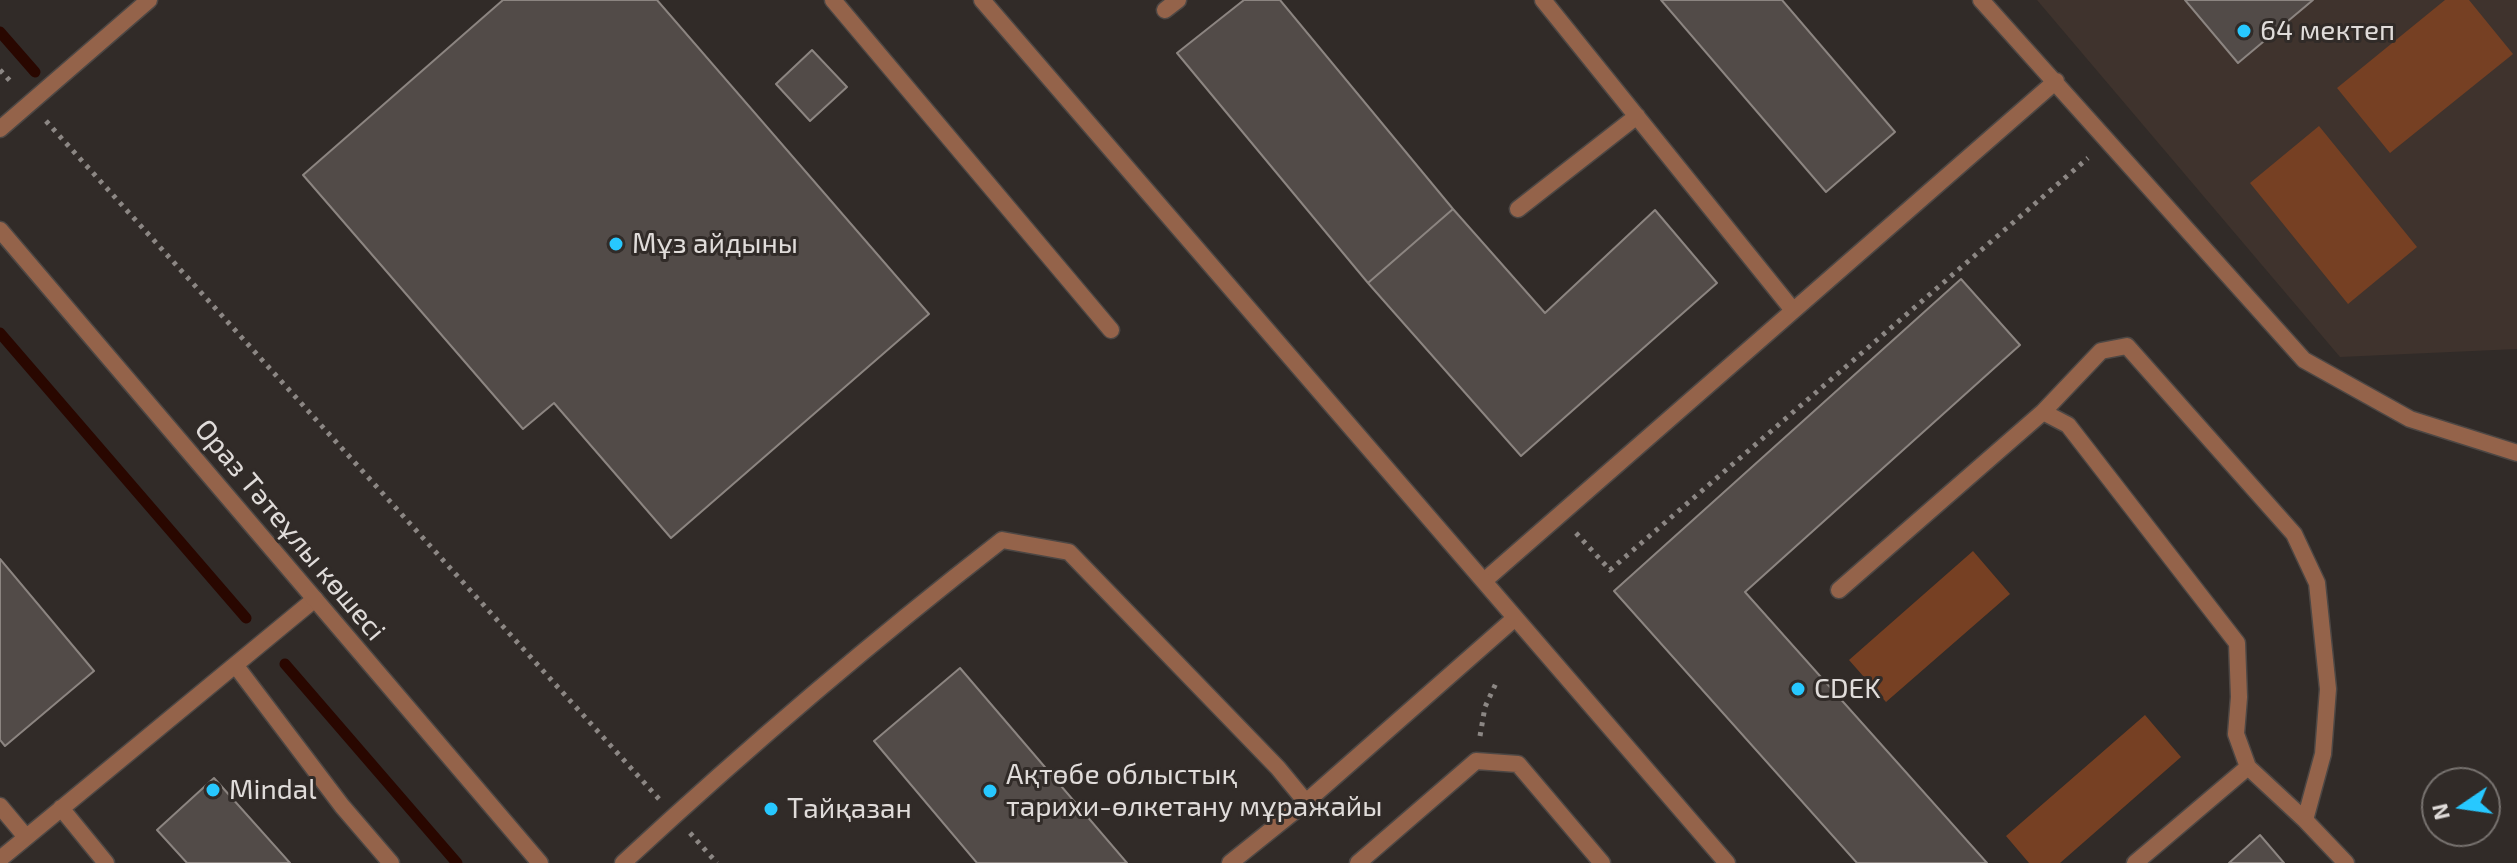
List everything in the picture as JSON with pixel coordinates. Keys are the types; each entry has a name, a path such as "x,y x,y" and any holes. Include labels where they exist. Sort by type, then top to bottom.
{"street":[{"path":"0,129 149,0"},
{"path":"833,0 1111,330"},
{"path":"982,0 1727,863"},
{"path":"1543,0 1792,309"},
{"path":"1981,0 2304,360 2410,419 2517,453"},
{"path":"1484,581 2056,81"},
{"path":"1518,209 1637,116"},
{"name":"Ораз Тәтеұлы көшесі","path":"0,230 540,863"},
{"path":"1839,590 2043,412 2101,351 2127,346 2294,534 2317,583 2328,689 2323,754 2305,820"},
{"path":"2043,412 2068,425 2237,643 2239,697 2236,734 2248,767 2346,863"},
{"path":"623,863 893,625 1002,540 1069,552 1278,768 1306,802"},
{"path":"0,859 315,599"},
{"path":"1230,863 1306,802 1515,618"},
{"path":"236,666 342,806 391,863"},
{"path":"1358,863 1476,761 1518,764 1602,863"},
{"path":"2135,863 2248,767"},
{"path":"0,806 26,837"},
{"path":"61,808 106,863"}],"path":[{"path":"0,70 717,863"},
{"path":"1560,514 1610,570 2109,140"},
{"path":"1476,761 1485,707 1497,681"}],"shaded area":[{"path":"2037,0 2517,0 2517,349 2340,357"},
{"path":"2445,0 2469,0 2513,54 2390,153 2337,88"},
{"path":"2319,126 2417,247 2348,304 2250,183"},
{"path":"1973,551 2010,594 1886,702 1849,660"},
{"path":"2145,715 2181,757 2060,863 2029,863 2006,836"}],"building":[{"name":"Мұз айдыны","path":"503,0 657,0 929,314 671,538 554,403 523,429 303,175"},
{"path":"1244,0 1280,0 1453,209 1368,283 1177,53"},
{"path":"1661,0 1782,0 1895,132 1826,192"},
{"name":"64 мектеп","path":"2185,0 2313,0 2238,63"},
{"path":"812,50 847,87 810,121 776,84"},
{"path":"1453,209 1545,313 1655,210 1717,283 1521,456 1368,283"},
{"path":"1961,279 2020,345 1745,592 1987,863 1857,863 1614,591"},
{"path":"0,559 94,671 5,746 0,740"},
{"name":"Ақтөбе облыстық тарихи-өлкетану мұражайы","path":"960,668 1127,863 977,863 874,741"},
{"path":"214,778 290,863 187,863 157,830"},
{"path":"2260,835 2284,863 2229,863"}],"waterway":[{"path":"0,32 35,72"},
{"path":"0,333 246,618"},
{"path":"285,664 457,863"}],"place":[{"name":"64 мектеп","path":"2244,31"},
{"name":"Мұз айдыны","path":"616,244"},
{"name":"CDEK","path":"1798,689"},
{"name":"Mindal","path":"213,790"},
{"name":"Ақтөбе облыстық тарихи-өлкетану мұражайы","path":"990,791"},
{"name":"Тайқазан","path":"771,809"}]}
